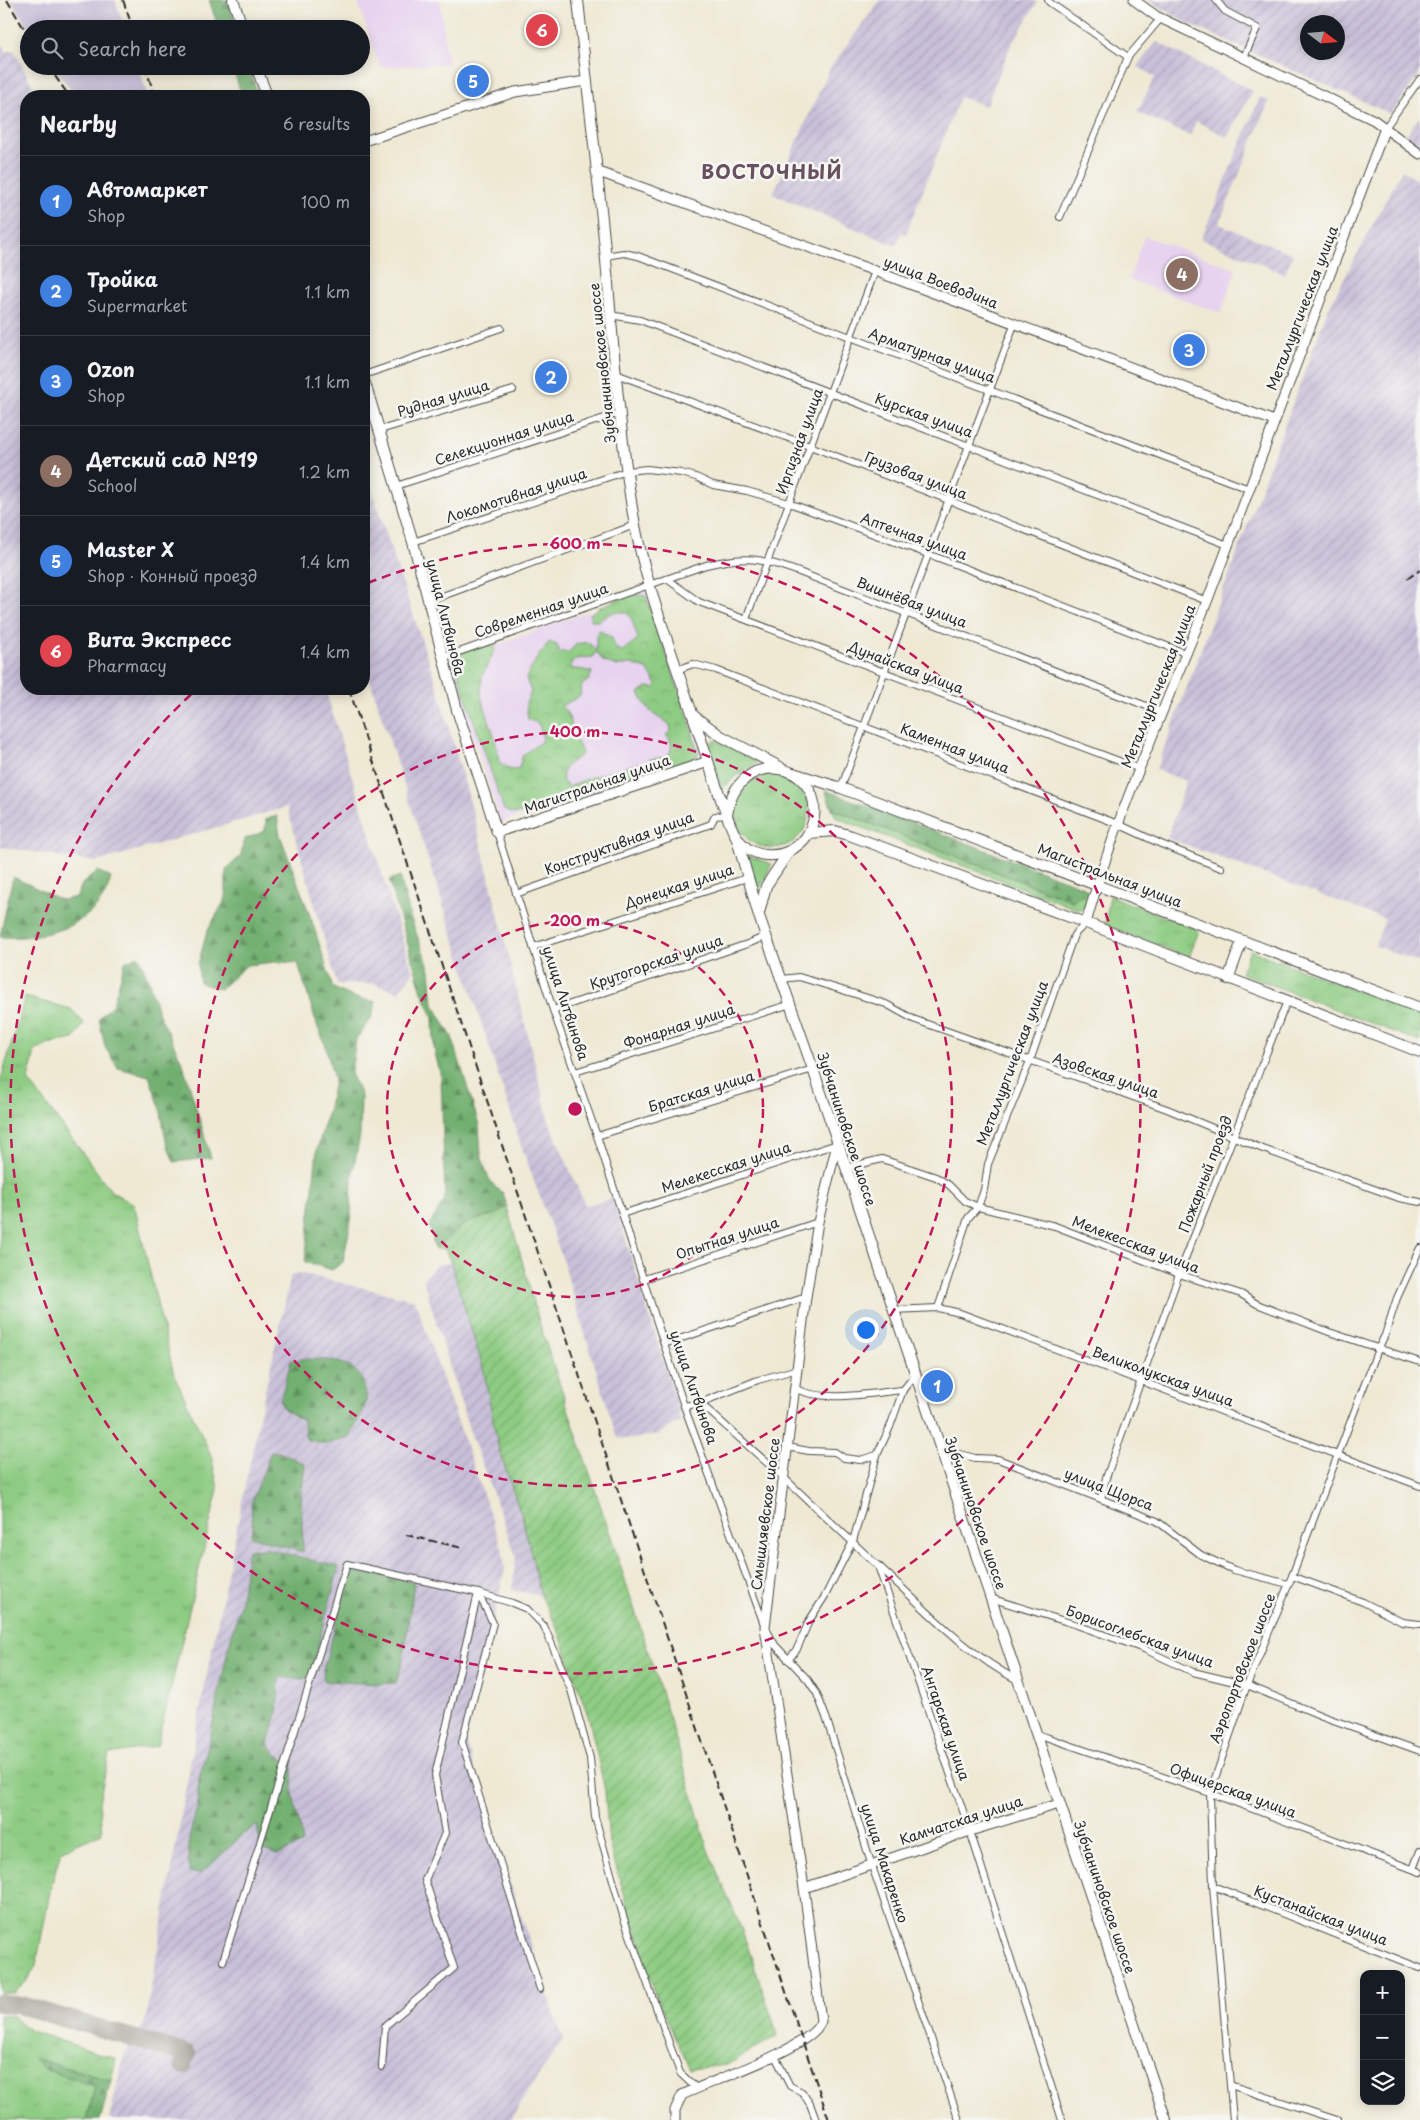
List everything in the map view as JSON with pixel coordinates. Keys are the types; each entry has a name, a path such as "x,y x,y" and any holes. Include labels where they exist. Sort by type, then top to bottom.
{"main road":[{"path":"233,0 240,20"},
{"name":"Зубчаниновское шоссе","path":"578,0 620,412 635,525 648,584 707,762 727,815"},
{"path":"259,75 265,90"},
{"name":"улица Литвинова","path":"370,399 413,542 456,710 497,832"},
{"path":"693,715 721,736 789,772 798,777 811,793 815,814 809,833 798,847 788,853 776,856 754,852 736,836 727,815 733,792 748,776 768,768 789,772"},
{"name":"Магистральная улица","path":"497,832 707,762"},
{"name":"Магистральная улица","path":"789,772 841,788 1420,1008"},
{"path":"809,833 836,831 852,836 1086,923 1420,1052"},
{"name":"Зубчаниновское шоссе","path":"736,836 759,916 813,1069 1166,2120"},
{"path":"759,916 761,898 766,886 788,853"},
{"path":"1228,979 1242,941"}],"street":[{"path":"1048,0 1048,2 1128,57"},
{"path":"1134,0 1161,18 1374,120 1420,154"},
{"path":"1216,0 1225,11 1257,28 1244,57"},
{"path":"1060,217 1128,57 1161,18"},
{"name":"Металлургическая улица","path":"938,1308 968,1218 978,1207 984,1190 988,1164 1030,1062 1074,935 1086,923 1118,824 1207,601 1385,128 1420,79"},
{"path":"370,139 515,92 586,80"},
{"name":"улица Воеводина","path":"596,171 875,271 1014,325 1274,421"},
{"name":"Арматурная улица","path":"605,256 624,253 638,256 1249,489"},
{"name":"Иргизная улица","path":"746,619 875,271"},
{"name":"Курская улица","path":"610,315 640,320 1228,545"},
{"path":"841,788 1014,325"},
{"path":"370,373 501,328"},
{"name":"Грузовая улица","path":"616,374 810,446 1207,601"},
{"name":"Рудная улица","path":"380,430 513,390"},
{"name":"Селекционная улица","path":"396,486 620,412"},
{"name":"Аптечная улица","path":"627,471 647,469 681,473 696,477 713,485 789,503 928,554 1185,653"},
{"name":"Локомотивная улица","path":"413,542 627,471"},
{"path":"429,601 635,525"},
{"name":"Вишнёвая улица","path":"648,584 732,558 768,560 1162,712"},
{"name":"Дунайская улица","path":"667,579 699,602 1140,769"},
{"name":"Современная улица","path":"442,658 648,584"},
{"name":"Каменная улица","path":"677,670 693,664 716,670 1118,824 1160,844 1221,868"},
{"name":"Конструктивная улица","path":"516,894 710,824 715,816 727,815"},
{"name":"улица Литвинова","path":"497,832 553,1010 597,1136 684,1406 764,1627"},
{"name":"Донецкая улица","path":"533,947 747,878"},
{"name":"Крутогорская улица","path":"553,1010 766,936"},
{"name":"Азовская улица","path":"782,980 798,977 886,1004 913,1020 939,1027 1030,1062 1167,1109 1263,1149 1399,1198 1420,1202"},
{"name":"Пожарный проезд","path":"1101,1499 1106,1478 1179,1274 1288,1001"},
{"name":"Фонарная улица","path":"575,1072 791,1004"},
{"name":"Братская улица","path":"597,1136 813,1069"},
{"name":"Мелекесская улица","path":"622,1214 837,1144"},
{"name":"Смышляевское шоссе","path":"675,2120 675,2110 682,2095 774,2056 816,2031 820,2021 804,1888 764,1627 796,1389 806,1297 818,1222 837,1144"},
{"name":"Мелекесская улица","path":"845,1168 882,1159 936,1177 949,1185 965,1201 978,1207 1055,1226 1179,1274 1241,1294 1256,1304 1329,1332 1420,1362"},
{"name":"Опытная улица","path":"644,1279 818,1222"},
{"name":"Аэропортовское шоссе","path":"1233,2120 1213,1886 1210,1793 1247,1685 1292,1576 1378,1348 1385,1335 1397,1298 1420,1248"},
{"path":"664,1344 806,1297"},
{"name":"Великолукская улица","path":"893,1310 938,1308 960,1313 1420,1486"},
{"path":"684,1406 700,1403 758,1380 798,1369"},
{"path":"788,1660 797,1650 808,1621 825,1596 852,1541 877,1455 904,1390 915,1374"},
{"path":"796,1389 809,1395 831,1396 904,1390"},
{"name":"Ангарская улица","path":"700,1403 878,1566 970,1831 1062,2120"},
{"path":"788,1447 809,1451 835,1452 844,1458 860,1460 877,1455"},
{"name":"улица Щорса","path":"940,1449 975,1458 998,1459 1157,1521 1201,1556 1234,1570 1288,1584"},
{"path":"223,1961 347,1564 478,1593 527,1609 544,1626 571,1690 590,1758 595,1817 624,1919 680,2073 696,2088"},
{"path":"878,1566 950,1634 993,1668 1019,1682"},
{"path":"1292,1576 1363,1602 1402,1622 1420,1624"},
{"path":"478,1593 492,1623 462,1742 540,1989"},
{"path":"382,2067 385,2026 454,1968 425,1880 445,1833 435,1775 478,1593"},
{"name":"Борисоглебская улица","path":"990,1598 1092,1630 1193,1672 1247,1685 1322,1716 1420,1751"},
{"name":"улица Макаренко","path":"764,1627 775,1645 808,1680 817,1694 826,1716 872,1863 959,2120"},
{"name":"Офицерская улица","path":"1037,1734 1210,1793 1420,1872"},
{"name":"Камчатская улица","path":"872,1863 1059,1804"},
{"path":"1413,1869 1420,1851"},
{"path":"804,1888 872,1863"},
{"name":"Кустанайская улица","path":"1213,1886 1420,1968"},
{"path":"774,2056 790,2086 802,2092 810,2104 816,2120"},
{"path":"1230,2085 1337,2120"}],"shaded area":[{"path":"11,0 115,0 122,20 23,20"},
{"path":"357,0 440,0 448,64 380,67 370,38 370,20 364,20"},
{"path":"880,0 1033,0 1037,3 1010,47 986,106 960,97 906,234 901,233 896,246 773,194 830,68"},
{"path":"1148,0 1420,0 1420,73 1391,114 1187,23"},
{"path":"1157,42 1253,91 1227,137 1196,121 1190,136 1137,112 1155,77 1137,66"},
{"path":"0,45 2,45 6,52 14,50 20,62 20,75 27,75 34,90 20,90 20,695 327,695 413,973 398,992 376,984 337,984 287,807 96,862 0,847"},
{"path":"60,75 141,75 146,90 71,90"},
{"path":"1260,97 1269,101 1219,224 1293,254 1285,274 1201,239"},
{"path":"1420,116 1420,149 1404,138"},
{"path":"1402,170 1420,182 1420,963 1375,946 1385,919 1167,838 1186,781 1156,770 1328,309"},
{"path":"1144,236 1236,269 1221,313 1129,280"},
{"path":"370,486 439,692 474,816 549,1121 585,1205 613,1199 677,1405 680,1421 659,1434 632,1439 617,1438 560,1252 522,1148 370,680"},
{"path":"646,591 703,759 501,822 449,662"},
{"path":"451,1263 484,1371 498,1446 523,1520 541,1596 512,1590 516,1556 468,1426 423,1279 437,1265"},
{"path":"299,1273 415,1300 502,1548 505,1569 466,1739 481,1797 563,2040 524,2097 511,2120 109,2120 124,2055 145,2022 197,1724 259,1418 291,1275"}],"green space":[{"path":"209,0 229,0 235,20 216,20"},
{"path":"235,75 252,75 256,90 240,90"},
{"path":"631,594 646,596 691,726 698,753 695,761 658,772 648,766 650,759 667,757 671,748 671,743 666,735 671,730 670,725 651,712 639,693 647,687 654,688 657,685 647,669 631,664 617,666 603,661 596,651 593,657 577,659 571,663 572,669 592,672 589,680 582,685 580,696 561,706 569,717 582,754 565,768 563,771 563,782 569,787 589,778 639,763 643,770 638,776 529,812 514,814 504,810 463,689 456,665 455,653 488,643 496,647 482,676 481,696 494,735 500,763 511,770 519,768 522,756 543,740 539,724 528,719 526,703 531,692 526,678 537,658 549,642 557,645 559,652 569,652 576,644 588,642 596,650 596,636 599,630 612,638 615,648 622,651 638,639 632,620 626,612 613,612 598,621 592,621 590,614 600,607"},
{"path":"715,740 758,762 736,776 722,790 707,744"},
{"path":"765,774 779,774 793,780 803,790 809,804 809,818 803,832 793,842 779,848 765,848 751,842 741,832 735,818 735,804 741,790 751,780"},
{"path":"825,790 1084,887 1088,891 1073,901 832,809"},
{"path":"832,809 1072,901 1088,891 1090,896 1086,909 1077,909 845,821 836,817"},
{"path":"277,816 280,835 312,921 333,988 353,997 376,1002 371,1018 356,1039 351,1073 361,1096 360,1135 352,1177 351,1221 343,1262 332,1270 305,1262 317,1150 329,1107 334,1080 326,1047 317,1025 298,963 275,962 247,965 220,989 200,983 198,964 207,932 226,898 226,869 240,857 245,839 265,831 266,819"},
{"path":"744,854 772,864 759,890 755,888"},
{"path":"98,871 111,878 105,894 95,908 82,919 68,927 34,936 0,937 13,877 61,900 77,897 82,884"},
{"path":"400,876 411,919 430,970 433,1004 452,1037 479,1125 481,1155 488,1177 495,1187 503,1193 507,1207 498,1213 469,1223 453,1233 435,1249 429,1225 445,1200 441,1077 434,1049 433,1017 421,989 389,880"},
{"path":"1110,896 1199,930 1189,958 1105,925"},
{"path":"1250,950 1420,1015 1420,1042 1241,973"},
{"path":"139,956 158,1012 183,1064 211,1158 174,1162 166,1141 160,1107 149,1076 118,1068 105,1047 99,1018 113,1004 125,962"},
{"path":"25,997 71,1009 84,1023 74,1039 52,1043 35,1051 28,1080 112,1192 134,1204 174,1375 211,1455 218,1489 157,1746 109,1754 99,1802 102,1833 61,1851 51,1886 36,1966 26,1982 14,1993 0,1993 0,1083"},
{"path":"507,1207 541,1328 672,1726 708,1850 743,1933 778,2035 727,2065 690,2069 654,1992 609,1844 605,1791 589,1719 558,1629 541,1596 523,1520 498,1446 484,1371 451,1263 445,1249 435,1249 463,1226 474,1220 494,1215"},
{"path":"302,1359 339,1362 355,1370 361,1377 366,1396 365,1406 349,1437 326,1444 306,1439 303,1420 284,1409 280,1401 291,1361"},
{"path":"271,1452 279,1452 305,1464 301,1496 303,1552 250,1536 253,1527 251,1504"},
{"path":"268,1549 339,1567 315,1657 314,1675 302,1679 279,1677 277,1713 268,1744 276,1755 292,1765 293,1795 303,1843 278,1855 261,1849 257,1825 199,1874 189,1872 189,1839 197,1807 199,1779 209,1742 228,1649 241,1601 248,1550"},
{"path":"351,1572 391,1577 414,1583 403,1660 396,1683 377,1684 324,1681 323,1670"},
{"path":"0,2015 11,2016 31,2031 116,2059 111,2081 34,2058 95,2086 87,2120 0,2120"},
{"path":"33,2058 111,2081 100,2120 87,2120 95,2086 46,2070"}],"taxiway":[{"path":"0,2003 27,2007 187,2054 183,2066"}],"railway":[{"path":"7,0 20,22"},
{"path":"123,0 130,20"},
{"path":"54,75 65,90"},
{"path":"148,75 153,90"},
{"path":"1407,579 1420,570"},
{"path":"351,695 829,2120"},
{"path":"406,1535 463,1548"}],"place":[{"name":"Вита Экспресс","path":"542,30"},
{"name":"Master X","path":"473,81"},
{"name":"Детский сад №19","path":"1182,274"},
{"name":"Ozon","path":"1189,350"},
{"name":"Тройка","path":"551,377"},
{"name":"Автомаркет","path":"937,1386"}],"district":[{"name":"ВОСТОЧНЫЙ","path":"772,171"}]}
